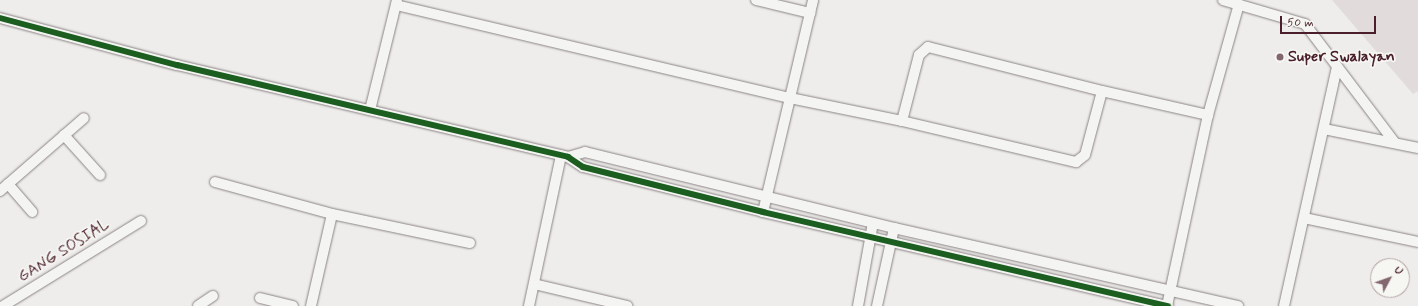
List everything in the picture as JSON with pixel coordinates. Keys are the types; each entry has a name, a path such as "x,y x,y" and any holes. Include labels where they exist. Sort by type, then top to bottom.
{"street":[{"path":"756,0 810,13"},
{"path":"763,212 813,0"},
{"path":"1223,0 1305,24 1395,143"},
{"path":"370,110 397,2 790,98 902,121 1079,162 1085,155 1102,91"},
{"path":"0,18 177,65 564,156 583,167 763,212 890,243 1168,306 1170,290 1208,115 1239,4"},
{"path":"902,121 919,55 928,47 1102,91 1208,115"},
{"path":"1284,306 1337,67"},
{"path":"0,191 84,118"},
{"path":"1324,130 1417,148"},
{"path":"64,135 100,175"},
{"path":"564,156 585,152 894,228 1238,306"},
{"path":"529,306 564,156"},
{"path":"215,182 332,214 470,243"},
{"path":"8,184 32,212"},
{"path":"311,306 332,214"},
{"path":"1304,218 1418,242"},
{"name":"GANG SOSIAL","path":"3,306 141,221"},
{"path":"858,306 873,223"},
{"path":"877,306 894,228"},
{"path":"534,284 627,306"},
{"path":"198,306 213,296"},
{"path":"260,298 293,306"}],"shaded area":[{"path":"1332,0 1418,0 1418,91 1413,94"}],"cycle path":[{"path":"0,18 177,65 568,157 583,167 763,212 1168,306"}],"place":[{"name":"Super Swalayan","path":"1280,57"}]}
